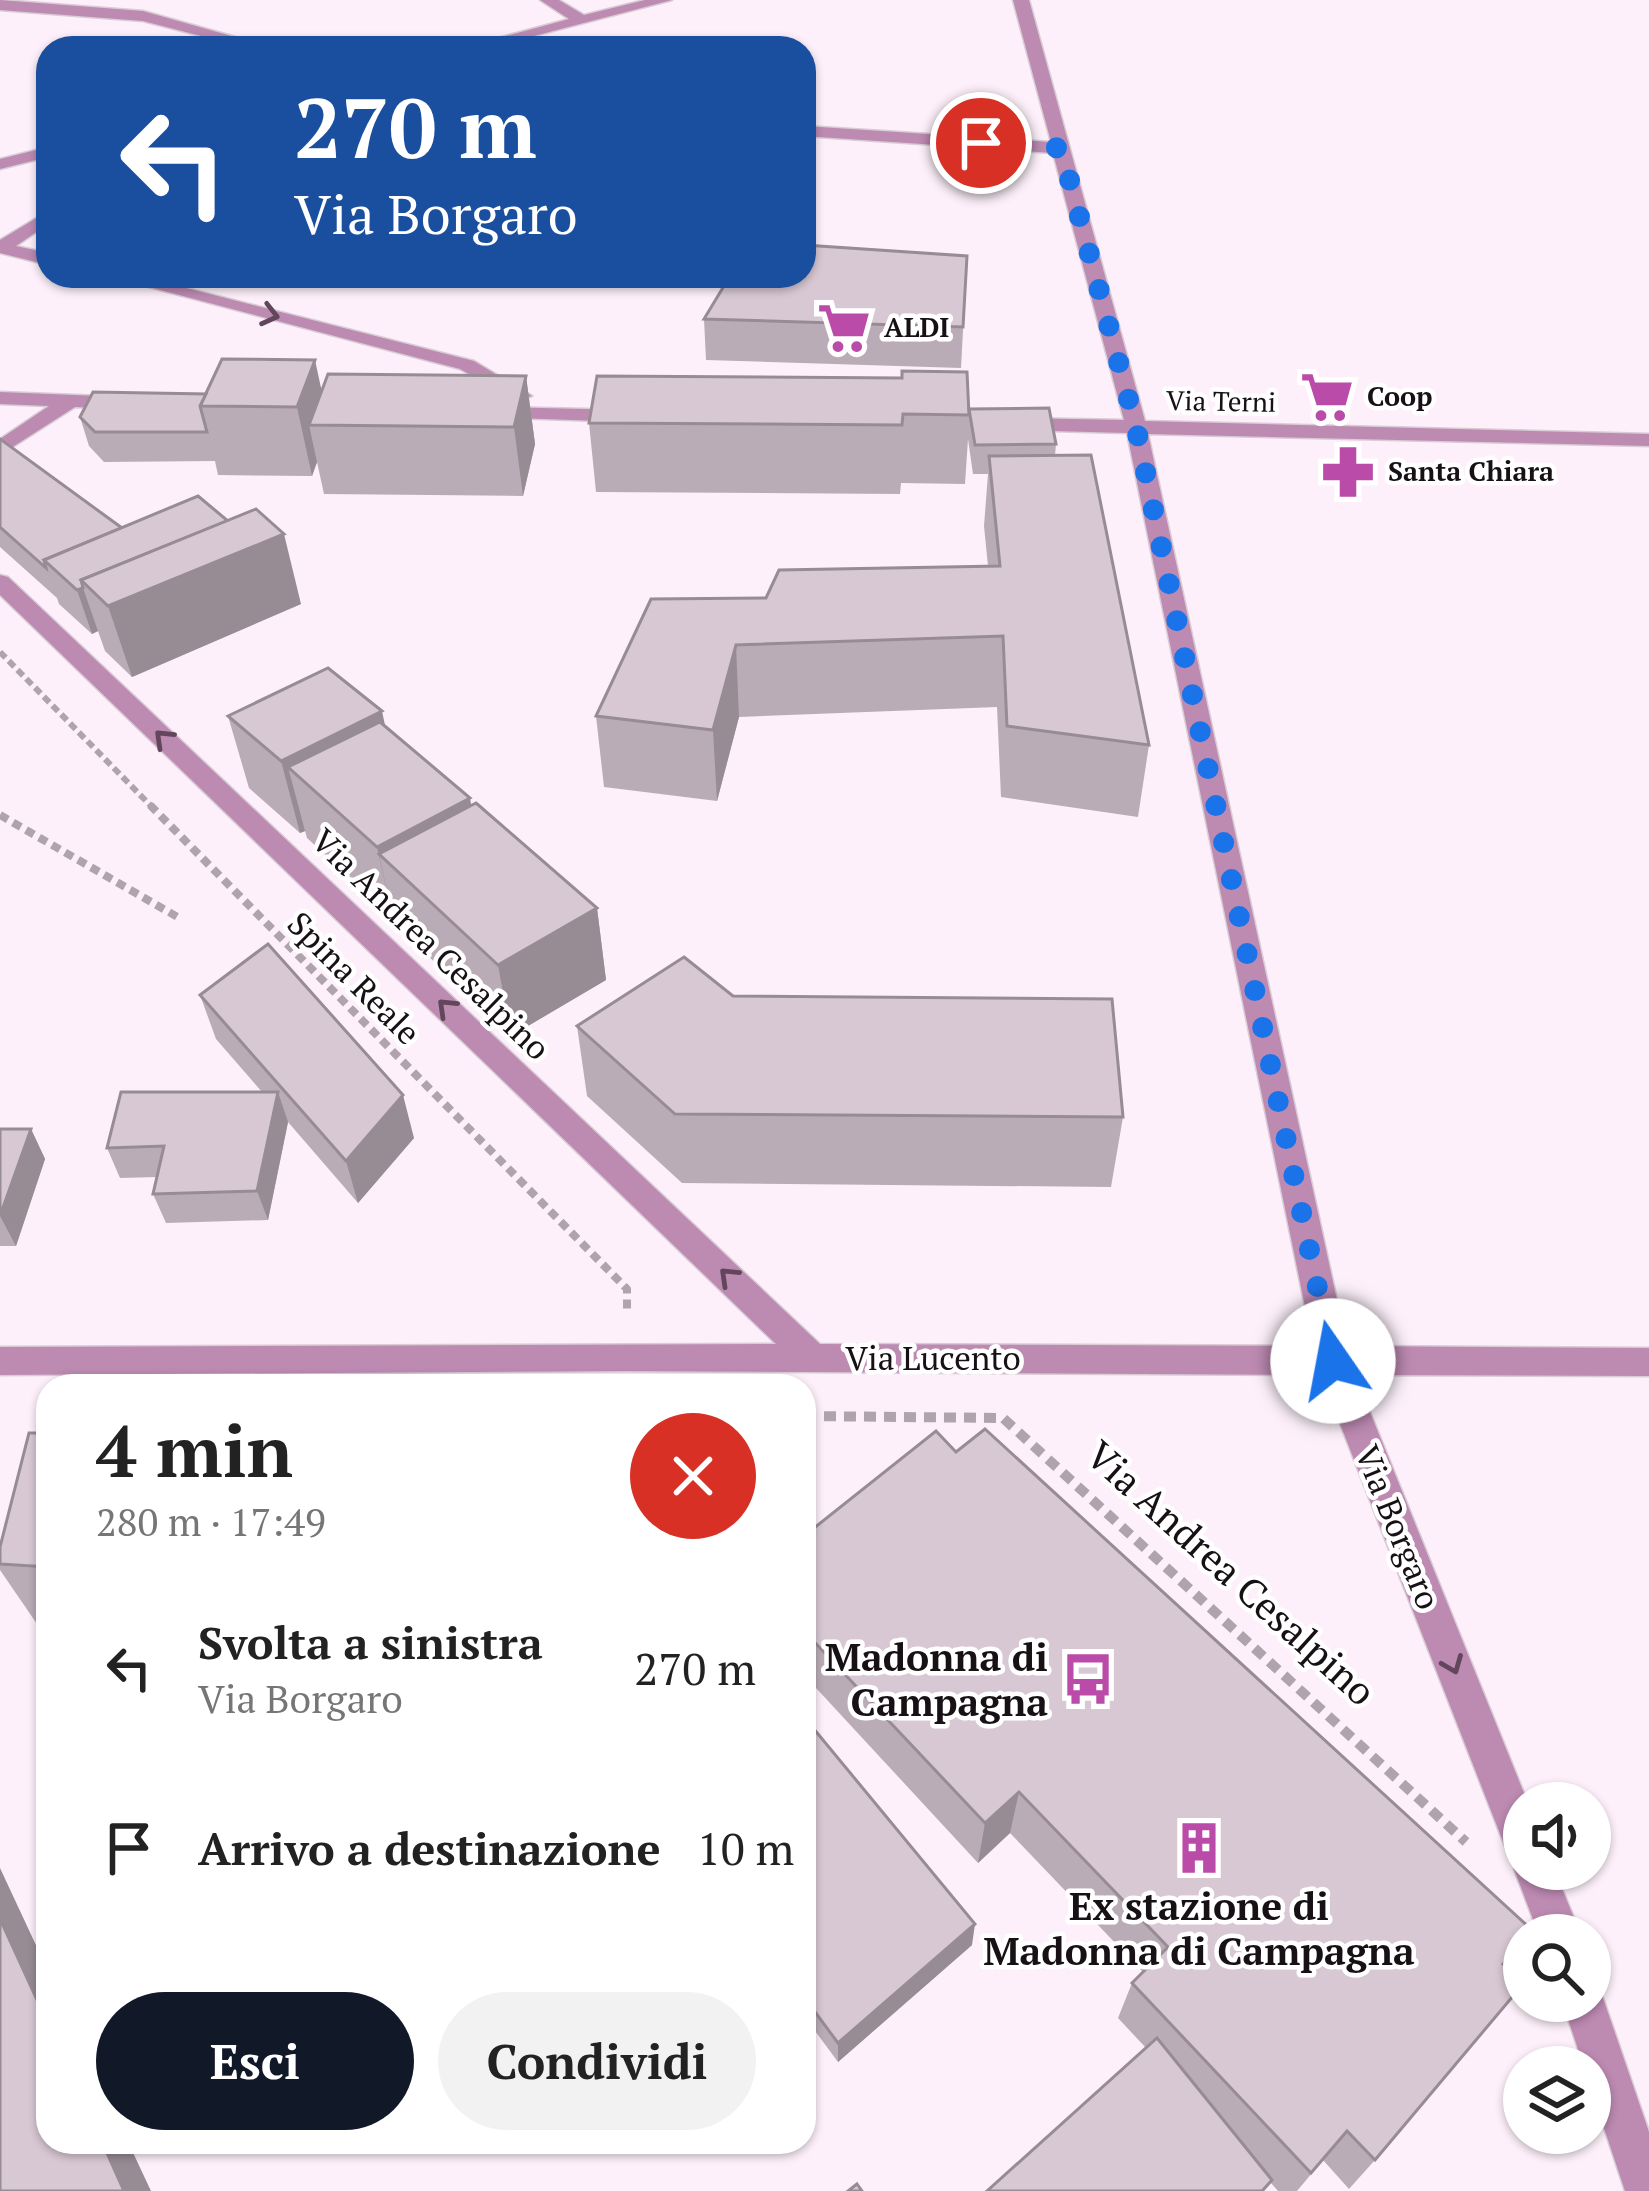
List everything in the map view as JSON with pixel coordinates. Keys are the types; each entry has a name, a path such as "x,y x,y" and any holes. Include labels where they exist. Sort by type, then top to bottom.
{"street":[{"path":"548,0 582,20"},
{"path":"517,36 664,0"},
{"name":"Via Borgaro","path":"1021,0 1136,427 1333,1361 1503,1791"},
{"path":"0,5 143,16 220,36"},
{"path":"816,132 1061,148"},
{"path":"0,164 36,155"},
{"path":"1,247 36,224"},
{"path":"1,247 36,256"},
{"path":"164,288 467,364 518,391 536,414"},
{"path":"0,398 139,404"},
{"path":"0,449 69,402"},
{"path":"466,412 655,416"},
{"name":"Via Terni","path":"990,424 1649,440"},
{"name":"Via Andrea Cesalpino","path":"0,582 812,1357"},
{"name":"Via Lucento","path":"0,1361 812,1357 1649,1362"},
{"path":"1590,2022 1647,2191"}],"path":[{"name":"Spina Reale","path":"0,652 627,1289 626,1357"},
{"path":"0,815 181,919"},
{"name":"Via Andrea Cesalpino","path":"816,1416 1003,1418 1471,1848"}],"building":[{"path":"816,246 967,256 963,327 704,319 723,288 816,288"},
{"path":"222,359 315,360 297,407 200,406"},
{"path":"902,371 967,372 969,415 903,414 902,425 589,423 597,376 902,378"},
{"path":"328,374 526,376 514,427 309,425"},
{"path":"93,392 206,394 200,406 207,432 95,432 80,417"},
{"path":"1049,408 1056,444 975,445 969,409"},
{"path":"0,439 122,528 44,560 46,568 0,527"},
{"path":"1091,455 1149,745 1007,726 1003,636 736,645 713,730 596,716 651,599 766,598 779,570 1000,566 989,456"},
{"path":"198,496 228,521 81,580 83,588 77,590 44,560"},
{"path":"256,509 284,534 108,606 81,580"},
{"path":"328,668 382,711 281,761 228,716"},
{"path":"380,722 470,798 377,847 288,767"},
{"path":"476,803 597,908 498,965 379,854"},
{"path":"268,944 403,1095 346,1161 200,995"},
{"path":"684,957 733,996 1112,999 1123,1117 675,1114 577,1026"},
{"path":"121,1092 278,1092 257,1191 153,1194 164,1146 107,1148"},
{"path":"0,1129 31,1129 0,1216"},
{"name":"Ex stazione di Madonna di Campagna","path":"985,1429 1515,1914 1503,1914 1503,2008 1375,2160 1347,2131 1311,2173 1132,1983 1168,1947 1019,1792 985,1823 816,1644 816,1526 936,1431 956,1452"},
{"path":"29,1433 36,1433 36,1566 0,1564 0,1547"},
{"path":"816,1732 975,1924 838,2043 816,2013"},
{"path":"0,1919 36,1998 36,2154 107,2154 124,2191 0,2191"},
{"path":"1157,2038 1272,2180 1262,2191 987,2191"}],"place":[{"name":"ALDI","path":"844,328"},
{"name":"Coop","path":"1327,397"},
{"name":"Santa Chiara","path":"1348,472"},
{"name":"Madonna di Campagna","path":"1088,1679"},
{"name":"Ex stazione di Madonna di Campagna","path":"1199,1848"}],"route":[{"path":"981,143 1061,148 1136,427 1333,1361"}]}
